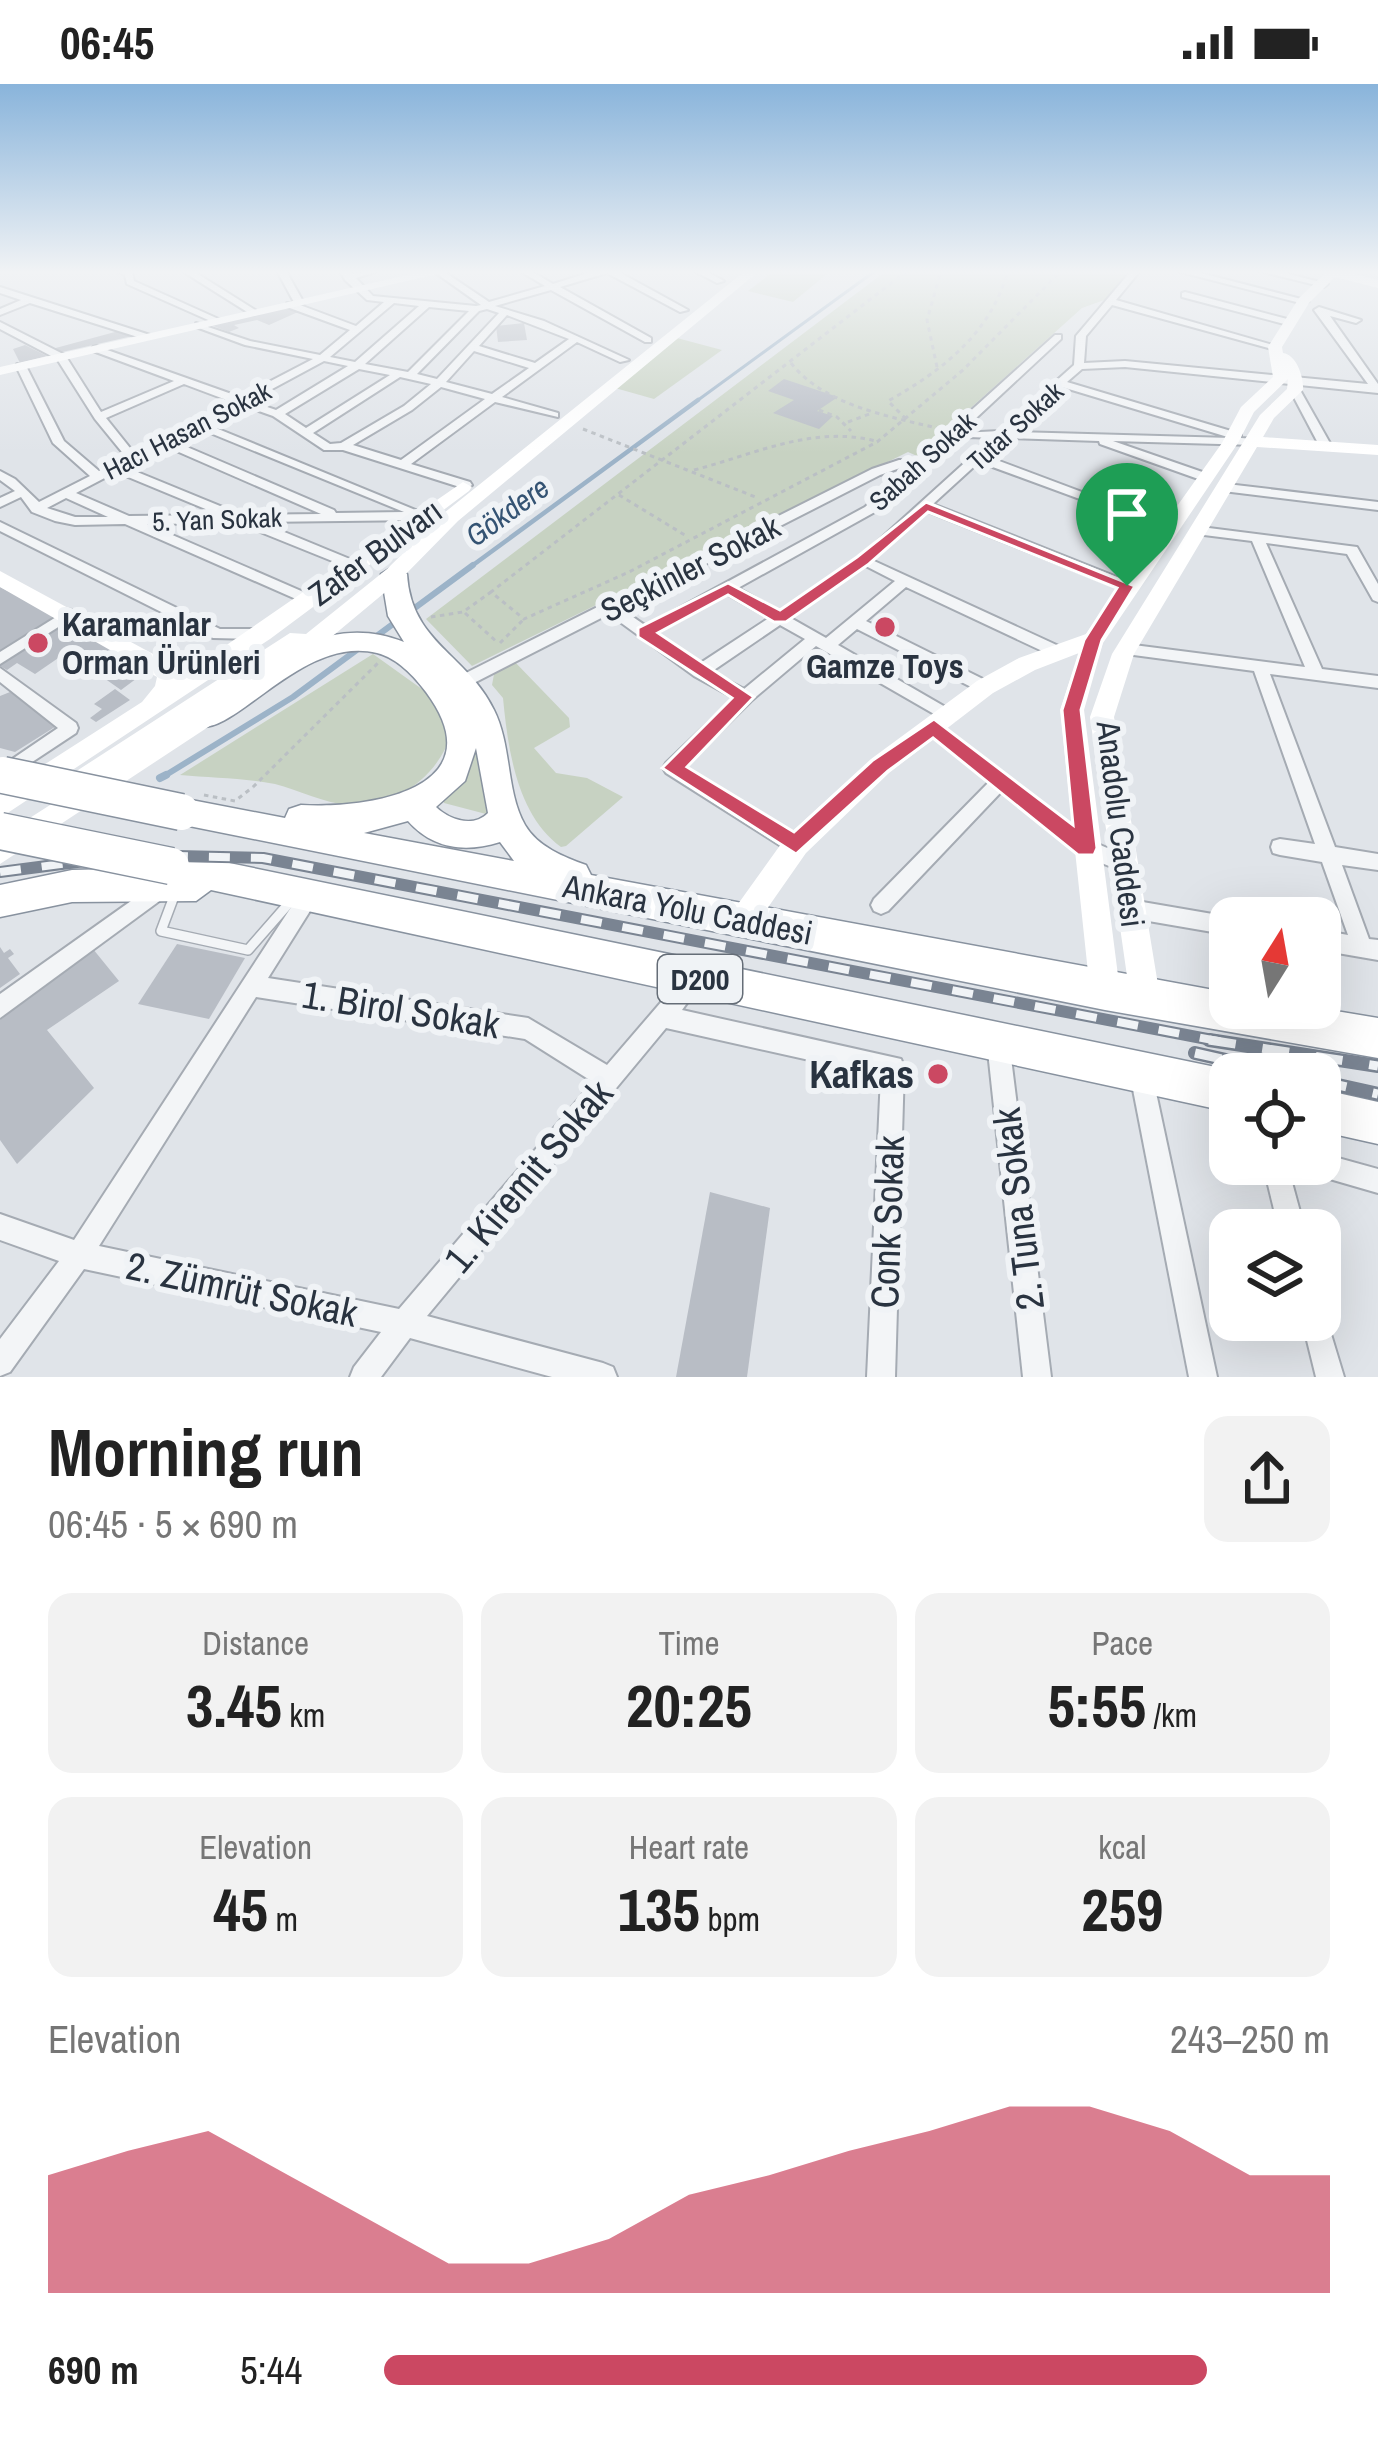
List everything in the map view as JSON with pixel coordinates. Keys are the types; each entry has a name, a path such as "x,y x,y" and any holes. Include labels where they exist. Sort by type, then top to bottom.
{"highway":[{"path":"182,812 350,822 416,805 448,780 461,758 456,719 403,647 392,600 393,580"},
{"path":"207,718 313,650 359,641 403,647 462,682 481,712 506,814 514,836 533,856 567,874 742,920"},
{"name":"Ankara Yolu Caddesi","path":"1,786 182,812 1105,991 1378,1038"},
{"path":"416,805 426,822 440,832 462,835 495,829 506,814"},
{"name":"Ankara Yolu Caddesi","path":"0,833 172,878 299,893 1209,1087"},
{"path":"0,901 37,889 172,878"},
{"path":"1341,1115 1378,1124"}],"main road":[{"path":"0,371 172,331"},
{"name":"Zafer Bulvarı","path":"1,786 141,715 262,634 466,485 658,331"},
{"name":"Zafer Bulvarı","path":"0,833 393,580 451,517 680,331"},
{"path":"1283,331 1275,346 1284,353 1290,383"},
{"name":"Anadolu Caddesi","path":"1105,991 1072,710 1094,640 1127,586 1231,439 1246,410 1290,383"},
{"name":"Anadolu Caddesi","path":"1145,997 1102,718 1125,651 1290,383"},
{"path":"1255,442 1325,445 1375,454"},
{"path":"0,578 170,673 166,689 141,715"},
{"name":"Zafer Bulvarı","path":"0,852 207,718 329,631 357,604"},
{"path":"742,920 796,845 880,766 985,687 1094,640 1108,656 1125,651"}],"street":[{"path":"11,331 61,357 132,458"},
{"path":"130,331 147,337"},
{"path":"215,331 248,344 439,383 554,415"},
{"name":"Hacı Hasan Sokak","path":"36,509 320,359 353,331"},
{"path":"277,414 356,366 396,331"},
{"path":"307,432 404,375 452,331"},
{"path":"96,349 277,414 328,448 344,446 409,408 439,383 482,331"},
{"path":"555,331 624,360"},
{"path":"632,331 648,340"},
{"name":"Tutar Sokak","path":"863,561 1062,384 1079,366 1081,337 1086,331"},
{"path":"1221,331 1275,346"},
{"path":"1337,331 1377,389"},
{"name":"Sabah Sokak","path":"644,633 869,510 1058,337"},
{"path":"402,465 575,339"},
{"path":"471,347 538,367"},
{"path":"1079,366 1125,364 1377,389"},
{"path":"21,366 59,443 97,476"},
{"path":"99,417 182,381"},
{"path":"1290,383 1325,445"},
{"path":"1062,384 1231,439"},
{"path":"197,424 424,516"},
{"path":"951,436 1255,442"},
{"path":"1086,436 1204,477"},
{"path":"163,441 336,515"},
{"path":"344,446 466,485"},
{"path":"979,458 1169,527"},
{"name":"Seçkinler Sokak","path":"462,682 876,472 899,464 920,464"},
{"path":"115,467 357,567"},
{"name":"5. Yan Sokak","path":"0,475 36,509 54,518 424,516"},
{"path":"1227,488 1378,506"},
{"path":"65,493 310,600"},
{"path":"0,503 18,494"},
{"path":"926,506 1127,586"},
{"path":"0,526 218,634 262,634"},
{"path":"1201,531 1352,550 1378,597"},
{"path":"1257,538 1316,674"},
{"path":"863,561 1058,652"},
{"path":"796,845 672,768 745,697 855,622 905,580"},
{"path":"728,588 821,642 941,722 1002,780 1086,848 1124,864"},
{"path":"610,608 699,672 745,697"},
{"path":"0,659 69,614"},
{"path":"699,672 780,618"},
{"path":"855,622 985,687"},
{"path":"1125,651 1378,682"},
{"path":"1260,666 1328,854 1370,949"},
{"path":"0,674 70,728 1,786"},
{"path":"881,905 1002,780"},
{"path":"1280,847 1378,862"},
{"path":"0,1007 172,878"},
{"path":"80,1255 251,986 299,893"},
{"path":"1132,909 1209,922"},
{"name":"1. Kiremit Sokak","path":"364,1377 404,1323 695,978"},
{"name":"1. Birol Sokak","path":"251,986 528,1029 609,1079"},
{"name":"Conk Sokak","path":"664,1017 893,1067 881,1377"},
{"name":"2. Tuna Sokak","path":"998,1042 1037,1377"},
{"path":"1140,1072 1203,1377"},
{"path":"1341,1171 1378,1181"},
{"name":"2. Zümrüt Sokak","path":"0,1227 80,1255 404,1323 603,1377"},
{"name":"2. Zümrüt Sokak","path":"0,1362 80,1255"},
{"path":"1321,1341 1330,1377"}],"lane":[{"path":"172,878 161,931 248,950 299,893"}],"path":[{"path":"253,787 403,647 426,617 463,612 830,331"},
{"path":"930,331 938,369"},
{"path":"907,421 888,401 938,369 974,331"},
{"path":"491,592 524,619 690,538 877,442 907,421 1000,331"},
{"path":"791,361 810,385 951,436"},
{"path":"819,410 846,423 852,432"},
{"path":"846,423 875,411"},
{"path":"592,432 761,500"},
{"path":"691,471 814,434 852,432 877,442"},
{"path":"618,494 690,538"},
{"path":"780,618 863,561"},
{"path":"463,612 500,644"}],"green space":[{"path":"806,331 1056,331 917,456 908,452 472,666 426,619"},
{"path":"677,338 722,350 654,399 615,388"},
{"path":"373,654 433,697 451,735 435,765 412,787 382,801 348,805 275,784 180,775"},
{"path":"513,660 569,718 570,727 534,748 556,773 587,778 623,797 566,846 546,834 534,818 517,780 503,698 492,685 495,669"},
{"path":"467,693 492,812 486,814 444,803 443,795 467,764"}],"building":[{"path":"117,331 137,335 58,353 52,349"},
{"path":"497,331 525,331 527,340 498,342"},
{"path":"25,345 47,356 20,363 13,349"},
{"path":"784,379 838,397 817,411 833,416 819,429 773,413 794,400 768,391"},
{"path":"0,587 57,616 0,652"},
{"path":"64,619 152,667 121,690 67,652 35,674 17,663 7,670 0,666 0,661"},
{"path":"115,689 130,700 96,722 90,718 102,709 94,704"},
{"path":"10,692 58,725 15,752 0,748 0,696"},
{"path":"177,944 245,958 209,1019 138,1004"},
{"path":"0,947 14,954 8,958 20,974 0,988"},
{"path":"93,949 119,981 47,1030 94,1088 17,1164 0,1140 0,1020"},
{"path":"710,1192 770,1208 747,1377 676,1377"}],"waterway":[{"name":"Gökdere","path":"694,403 792,331"},
{"name":"Gökdere","path":"469,568 698,400"},
{"name":"Gökdere","path":"412,610 473,565"},
{"name":"Gökdere","path":"374,638 397,621"},
{"name":"Gökdere","path":"165,775 293,697 358,649"},
{"name":"Gökdere","path":"160,778 165,775"},
{"name":"Gökdere","path":"161,778 165,775"}],"railway":[{"path":"0,872 131,855 263,858 1226,1043"},
{"path":"1209,1040 1226,1043"},
{"path":"1226,1043 1378,1066"},
{"path":"1195,1053 1209,1056"},
{"path":"1341,1086 1378,1094"}],"place":[{"name":"Gamze Toys","path":"885,627"},
{"name":"Karamanlar Orman Ürünleri","path":"38,643"},
{"name":"Kafkas","path":"938,1074"}],"route":[{"path":"926,506 1127,586 1093,640 1072,710 1086,848 934,727 880,766 796,845 672,768 745,697 644,633 728,588 780,618 863,561 926,506"}]}
